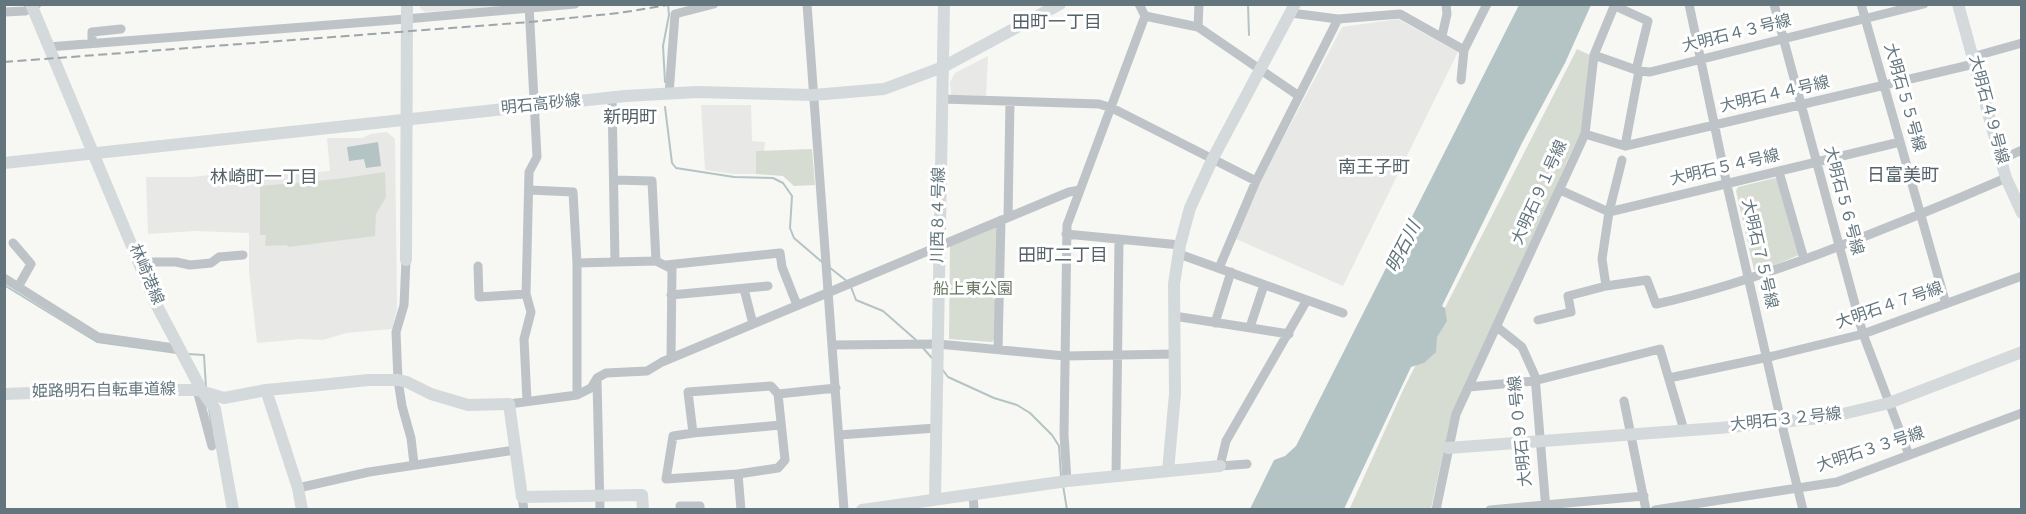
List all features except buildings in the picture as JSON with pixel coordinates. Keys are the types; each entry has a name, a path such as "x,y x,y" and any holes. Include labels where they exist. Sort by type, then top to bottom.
{"street":[{"path":"407,4 406,260 404,305 396,332 398,380 411,438 414,464"},
{"path":"48,46 406,20 575,4"},
{"path":"669,94 675,9 714,4"},
{"path":"807,4 844,510"},
{"name":"川西８４号線","path":"935,498 944,4"},
{"name":"明石高砂線","path":"4,163 612,98 697,92 813,95 884,89 943,67 1060,4"},
{"path":"1067,481 1064,434 1067,225 1144,16 1139,4"},
{"path":"1198,27 1199,4"},
{"path":"1442,36 1447,14 1446,4"},
{"path":"1461,80 1464,50 1487,4"},
{"name":"大明石７５号線","path":"1689,4 1727,185 1803,510"},
{"name":"大明石５６号線","path":"1774,4 1863,334 1909,455"},
{"name":"大明石５５号線","path":"1862,4 1946,304"},
{"name":"大明石４３号線","path":"1594,55 1638,71 1650,72 1924,4"},
{"name":"大明石４９号線","path":"1958,4 2000,160 2021,210"},
{"path":"1615,5 1648,21 1625,146"},
{"name":"大明石９１号線","path":"1437,510 1456,414 1585,134 1594,55 1615,5"},
{"path":"4,12 25,11 33,6"},
{"name":"林崎港線","path":"33,6 156,304 215,409 233,510"},
{"path":"527,401 524,339 531,312 526,294 529,172 537,157 530,7"},
{"path":"1168,471 1175,394 1174,285 1179,249 1190,208 1213,158 1293,9 1338,19 1400,9 1464,50"},
{"path":"1144,16 1198,27 1299,96"},
{"path":"1219,268 1256,181 1338,19"},
{"path":"92,43 92,32 121,29"},
{"name":"大明石４４号線","path":"1585,134 1625,146 1884,86 2022,43"},
{"path":"612,98 615,262"},
{"path":"942,99 1100,104 1256,181"},
{"path":"998,349 1010,102"},
{"name":"大明石５４号線","path":"1609,212 1900,142"},
{"path":"2000,160 2022,150"},
{"path":"1606,286 1602,259 1609,212 1622,160"},
{"path":"1779,172 1804,259"},
{"path":"1538,320 1571,312 1568,296 1606,286 1647,280 1656,304 1697,296 1749,280 1920,216 2006,178"},
{"path":"614,180 652,182 656,261"},
{"path":"529,190 573,192 577,395"},
{"path":"212,446 205,394 224,398 266,390 368,380 398,380 468,405 509,404 577,395 591,388 597,378 606,373 647,371 671,358 939,245 1069,192 1080,190"},
{"path":"1560,190 1609,212"},
{"path":"1066,234 1119,239 1179,249 1219,268 1343,313"},
{"path":"1116,476 1119,239"},
{"path":"14,243 31,264 18,287"},
{"path":"666,265 780,253 782,267 797,305"},
{"path":"139,262 176,262 190,265 211,263 219,257 243,255"},
{"path":"576,263 656,261 672,269 671,358"},
{"path":"478,266 479,297 526,294"},
{"path":"1215,323 1231,272"},
{"name":"大明石４７号線","path":"1669,378 1863,334 2022,276"},
{"path":"4,278 98,337 181,349"},
{"path":"1250,327 1264,285"},
{"path":"671,295 768,286"},
{"path":"744,289 753,324"},
{"path":"1220,466 1226,441 1307,300"},
{"path":"1174,316 1289,334"},
{"name":"大明石９０号線","path":"1497,327 1522,347 1535,376 1546,507"},
{"path":"833,345 938,356 998,349 1065,356 1174,354"},
{"path":"1469,387 1534,381 1660,349 1684,430"},
{"name":"大明石３２号線","path":"1448,448 1631,435 1830,417 1889,403 2022,352"},
{"path":"597,378 599,503"},
{"path":"693,433 688,392 771,386 778,394 785,460 778,468 738,474 666,478 673,436 781,425"},
{"path":"778,394 836,388"},
{"name":"姫路明石自転車道線","path":"4,394 111,390 205,394"},
{"path":"266,390 298,488 302,510"},
{"path":"1624,400 1646,510"},
{"path":"509,404 523,503 599,503 642,495 643,510"},
{"name":"大明石３３号線","path":"1655,510 1837,482 2022,413"},
{"path":"839,435 936,428"},
{"path":"298,488 414,464 515,450"},
{"path":"862,510 1067,481 1247,464"},
{"path":"738,474 741,510"},
{"path":"973,494 974,510"},
{"path":"1490,510 1546,507 1644,496"},
{"path":"680,506 700,506 700,510"}],"shaded area":[{"path":"420,4 523,5 425,12 420,8"},
{"path":"1398,19 1458,52 1343,286 1236,239 1259,184 1342,27"},
{"path":"988,56 986,96 951,95 950,82 955,73"},
{"path":"701,105 751,105 752,141 765,142 764,151 756,151 756,174 705,170"},
{"path":"387,132 395,139 397,309 392,329 346,333 323,340 300,339 257,343 249,272 249,233 196,231 148,234 146,177 191,177 248,171 292,174 330,171 327,138 362,138"}],"green space":[{"path":"1577,49 1590,55 1581,133 1444,449 1431,509 1349,510 1404,388"},
{"path":"812,149 815,185 794,186 783,176 756,174 756,151"},
{"path":"385,172 386,197 376,214 375,236 288,247 287,245 265,246 266,235 260,235 260,186"},
{"path":"1775,178 1778,180 1799,255 1758,272 1754,270 1736,191 1738,187"},
{"name":"船上東公園","path":"995,226 998,231 995,338 992,342 949,339 950,244"}],"water":[{"name":"明石川","path":"1519,5 1591,5 1565,63 1522,143 1442,306 1445,308 1447,321 1437,337 1436,352 1424,363 1411,367 1344,509 1250,509 1274,460 1285,456 1296,446"},
{"path":"378,142 381,166 366,168 364,159 349,161 347,147"}],"waterway":[{"path":"665,82 663,46 669,15 668,4"},
{"path":"1248,4 1249,35"},
{"path":"665,107 672,163 676,168 734,177 773,178 783,183 792,196 790,228 794,238 822,262"},
{"path":"829,267 848,282"},
{"path":"4,285 97,342 177,353"},
{"path":"851,287 856,300 883,311 916,340"},
{"path":"922,347 932,358"},
{"path":"188,354 204,355 206,388"},
{"path":"942,369 948,377 994,398 1017,405 1030,413 1052,435 1059,446 1061,476"},
{"path":"209,409 213,433"},
{"path":"1063,485 1067,510"}],"railway":[{"path":"4,62 530,22 619,13 674,4"}],"district":[{"name":"田町一丁目","path":"1057,24"},
{"name":"新明町","path":"630,119"},
{"name":"南王子町","path":"1374,169"},
{"name":"日富美町","path":"1903,177"},
{"name":"林崎町一丁目","path":"264,179"},
{"name":"田町二丁目","path":"1063,257"}]}
